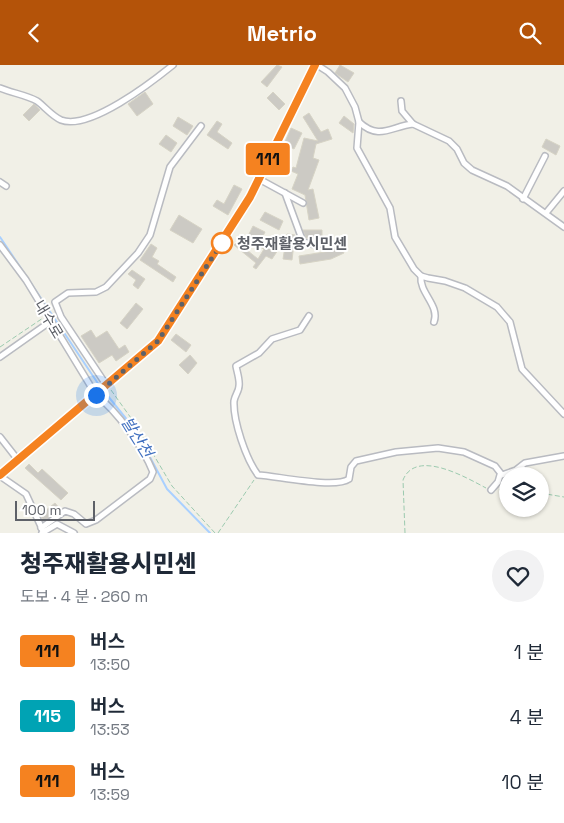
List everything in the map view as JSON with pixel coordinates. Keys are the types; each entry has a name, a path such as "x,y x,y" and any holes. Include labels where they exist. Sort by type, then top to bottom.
{"street":[{"path":"0,88 32,99 56,117 69,121 99,115 145,87 174,65"},
{"path":"74,533 57,524 43,531 26,494 0,475 158,341 217,252 259,179 316,65 328,72 345,88 355,107 359,122 357,148 390,208 395,237 414,269 421,275 465,288 497,307 510,322 522,369 564,414"},
{"path":"401,101 402,111 413,124 449,141 457,149 464,163 472,170 507,186 564,227"},
{"path":"359,122 365,128 378,132 396,130 413,124"},
{"path":"106,386 62,317 56,302 68,293 96,292 106,287 138,253 150,235 170,167 201,127"},
{"path":"524,199 545,155"},
{"path":"259,179 303,203"},
{"path":"0,182 6,186"},
{"path":"546,213 564,191"},
{"path":"285,193 303,242 316,245 327,242"},
{"name":"내수로","path":"0,245 97,394 105,401 142,451 152,469 152,477 90,523 86,524 74,514 65,511 43,531"},
{"path":"421,275 422,287 434,309 434,322"},
{"path":"309,316 300,330 272,339 259,353 236,366 239,386 234,398 240,436 251,465 258,475 313,481 344,481 350,479 351,467 356,461 396,452 438,448 457,450 492,464 499,474"},
{"path":"0,357 51,321"},
{"path":"0,437 18,460"},
{"path":"519,467 525,463 564,456"},
{"path":"491,490 499,478"}],"path":[{"path":"0,347 47,315"},
{"path":"106,386 136,425 172,486 216,533 258,475"},
{"path":"405,533 402,480 413,470 424,465 431,465 458,473 491,490 499,490"},
{"path":"549,494 564,497"}],"building":[{"path":"277,65 282,67 267,87 261,82"},
{"path":"340,65 354,73 348,82 335,73"},
{"path":"145,92 153,104 137,116 128,104"},
{"path":"273,92 285,104 279,110 267,98"},
{"path":"34,104 40,110 29,121 23,115"},
{"path":"309,113 321,132 328,129 332,139 316,144 313,158 319,160 308,190 313,189 319,218 309,220 305,195 292,189 298,174 291,171 293,167 296,168 304,138 318,141 303,117"},
{"path":"344,116 354,124 353,133 339,123"},
{"path":"178,117 193,126 187,135 173,126"},
{"path":"217,121 222,124 217,132 232,143 228,149 207,135"},
{"path":"291,128 302,133 294,149 284,144"},
{"path":"166,135 177,143 171,152 159,144"},
{"path":"546,139 560,146 556,155 542,147"},
{"path":"234,185 242,189 228,215 213,206 217,200 224,204"},
{"path":"265,212 283,221 279,230 260,220"},
{"path":"179,215 202,229 193,243 170,230"},
{"path":"253,226 265,232 261,240 278,250 272,259 266,256 256,269 253,267 256,263 234,245 237,242 258,259 264,249 246,240"},
{"path":"303,230 322,230 322,239 306,238"},
{"path":"287,234 295,235 292,260 283,259"},
{"path":"151,244 157,248 152,257 159,261 157,264 176,277 173,282 140,260"},
{"path":"340,246 344,253 331,259 300,264 299,256 331,251"},
{"path":"132,270 145,279 138,289 133,285 136,280 128,274"},
{"path":"136,303 143,309 127,329 120,323"},
{"path":"91,330 96,338 107,331 119,349 125,345 129,352 116,361 112,355 99,363 81,336"},
{"path":"176,334 191,345 186,352 171,340"},
{"path":"190,355 197,363 188,374 179,365"},
{"path":"29,464 38,473 42,469 68,493 61,500 25,468"},
{"path":"55,503 60,509 44,521 40,515"}],"waterway":[{"name":"발산천","path":"0,237 99,385 136,431 167,489 210,533"}],"bus line":[{"name":"111","path":"0,475 158,341 174,320 250,197 315,65"}],"place":[{"name":"청주재활용시민센","path":"222,243"}],"route":[{"path":"96,395 158,341 174,320 225,238 222,243"}]}
